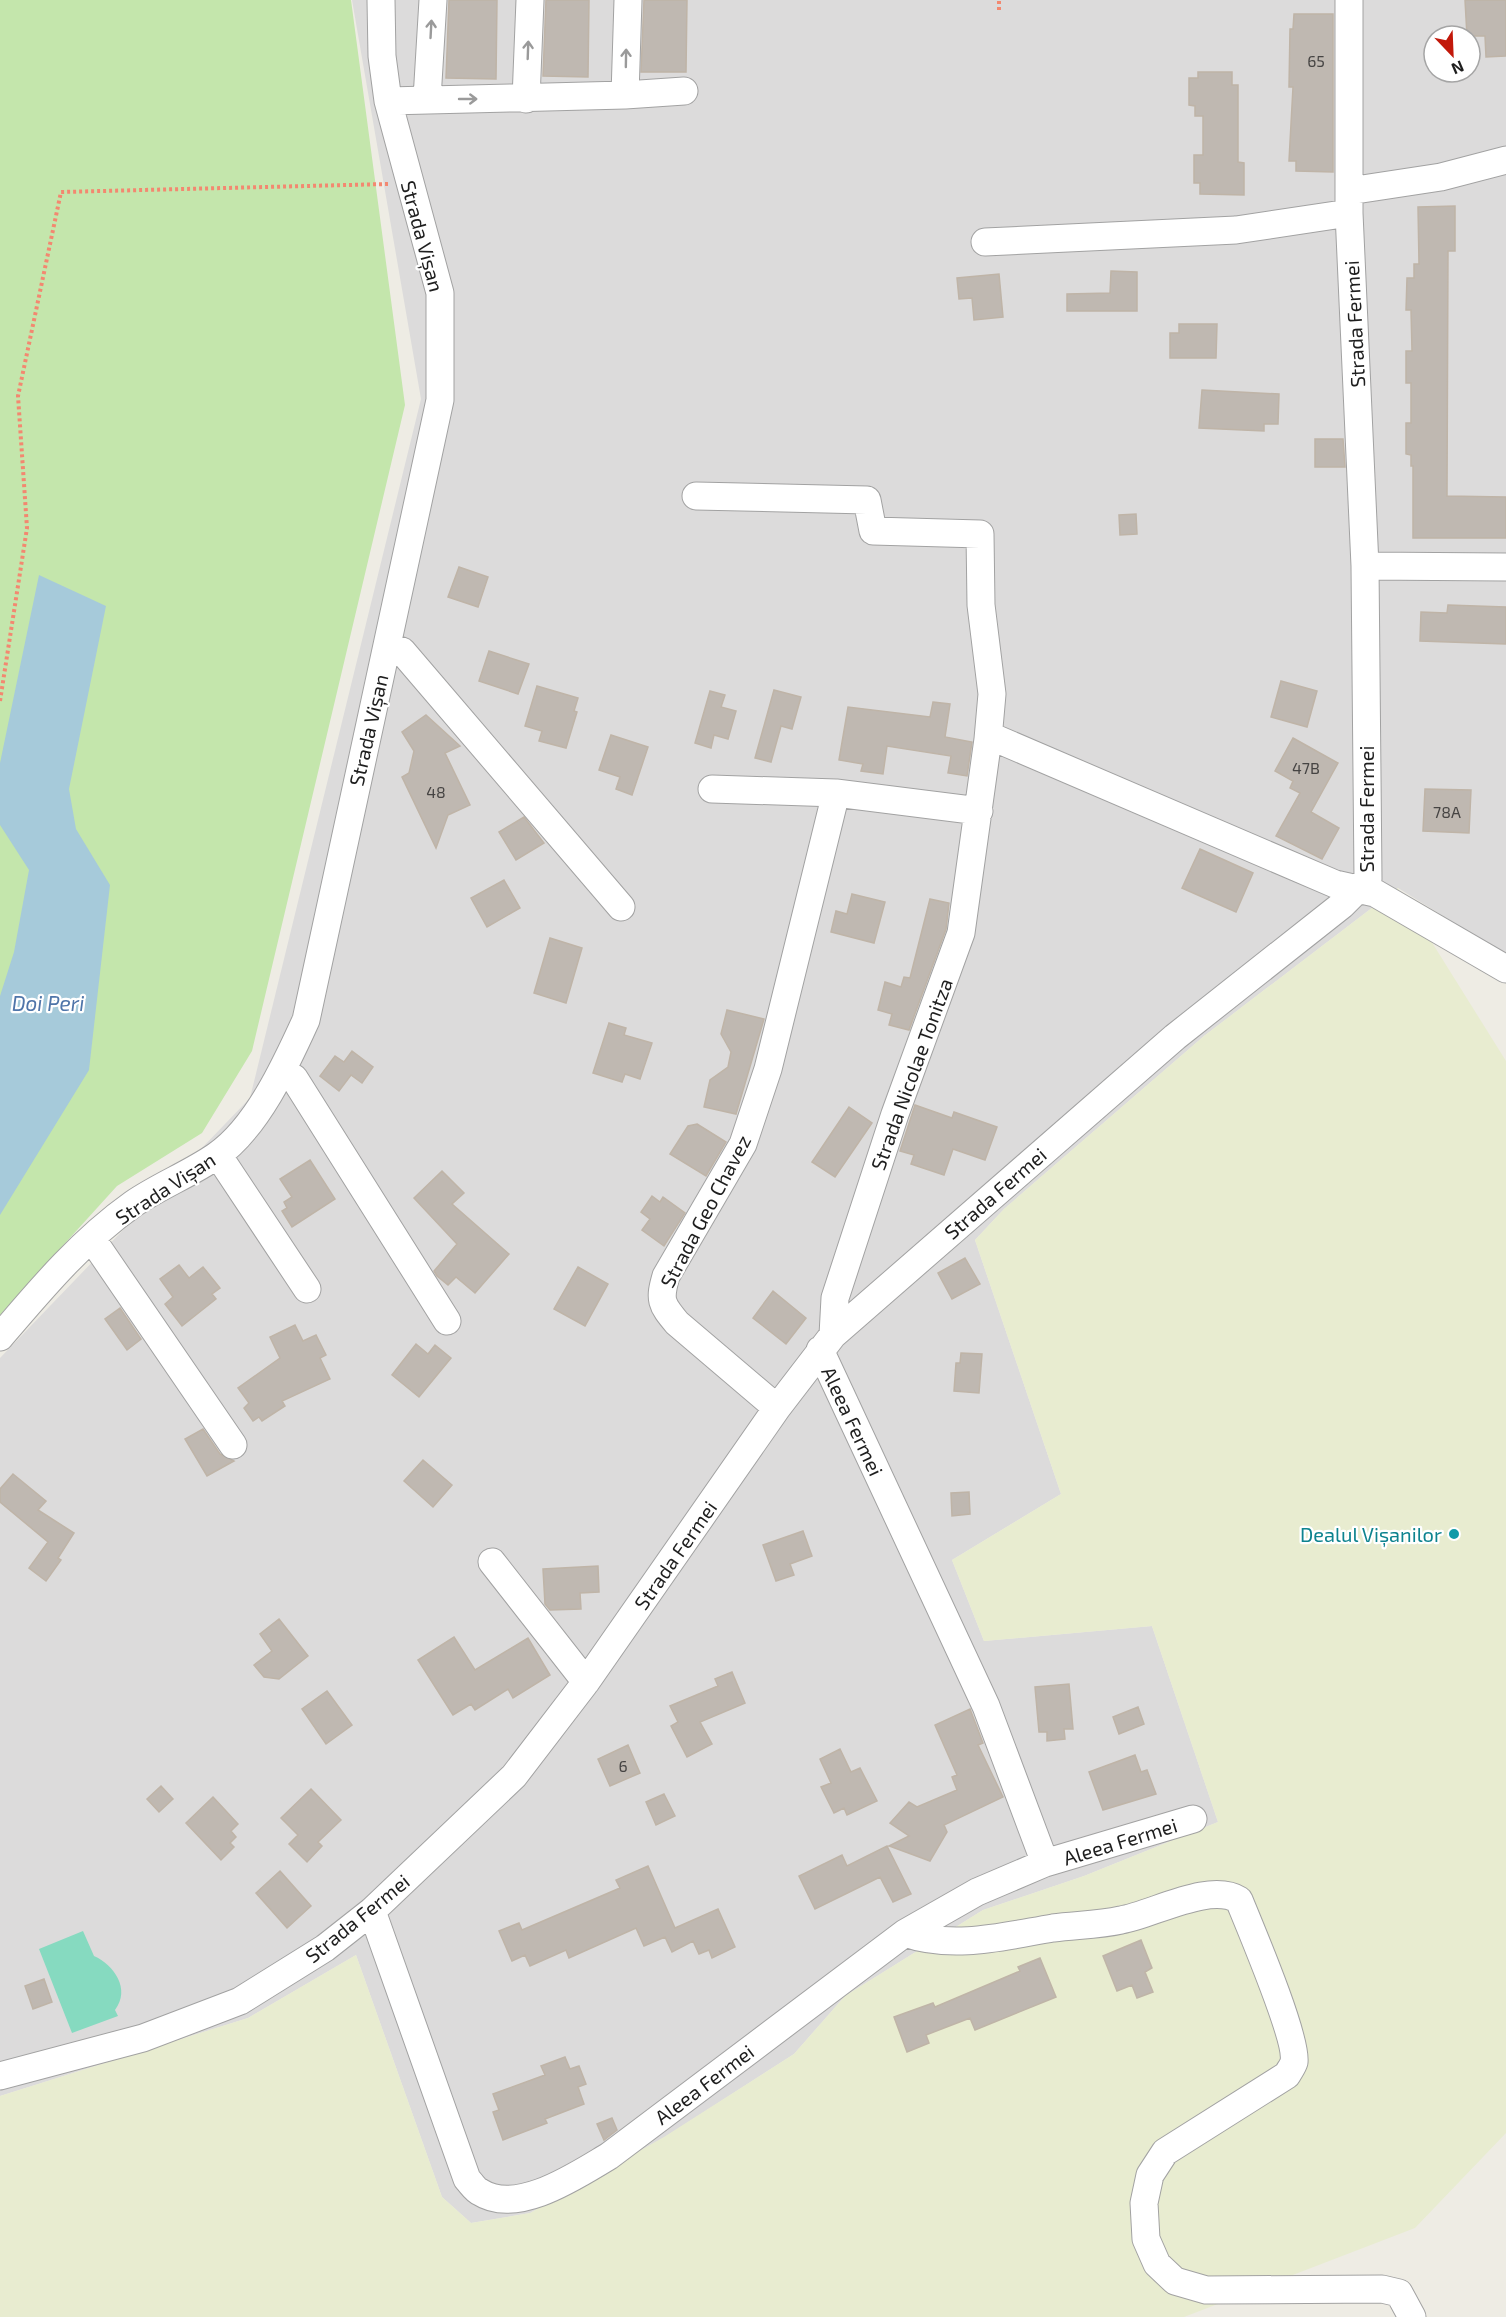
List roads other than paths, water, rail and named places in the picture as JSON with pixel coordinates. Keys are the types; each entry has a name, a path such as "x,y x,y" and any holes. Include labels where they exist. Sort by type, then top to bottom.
{"street":[{"name":"Strada Vișan","path":"0,1337 44,1286 92,1239 133,1204 218,1155 253,1119 282,1072 306,1020 441,400 440,293 388,101 382,56 381,0"},
{"path":"427,99 433,0"},
{"path":"526,99 530,0"},
{"path":"625,95 628,0"},
{"name":"Strada Fermei","path":"0,2076 143,2038 240,2001 326,1948 372,1911 514,1776 586,1682 777,1408 826,1342 1175,1037 1359,890 1368,879 1365,566 1349,202 1349,0"},
{"path":"388,101 526,99 684,91"},
{"path":"985,242 1236,230 1506,160"},
{"name":"Strada Nicolae Tonitza","path":"696,496 867,500 873,531 980,534 981,605 992,694 979,811 961,933 895,1114 839,1287 826,1342"},
{"path":"1365,566 1506,567"},
{"path":"387,647 402,651 621,907"},
{"path":"988,740 997,739 1335,884 1375,893 1506,969"},
{"path":"712,789 836,793 979,811"},
{"name":"Strada Geo Chavez","path":"777,1408 677,1323 663,1307 661,1293 666,1276 743,1144 752,1122 768,1069 836,793"},
{"path":"282,1072 294,1078 447,1321"},
{"path":"218,1155 308,1288"},
{"path":"92,1239 233,1444"},
{"name":"Aleea Fermei","path":"826,1342 986,1706 1043,1859"},
{"path":"492,1562 586,1682"},
{"name":"Aleea Fermei","path":"372,1911 467,2179 480,2192 497,2198 514,2199 538,2193 564,2182 609,2156 905,1933 976,1892 1043,1859 1193,1819"},
{"path":"905,1933 923,1940 991,1940 1055,1928 1122,1920 1211,1894 1229,1894 1239,1900 1293,2047 1294,2062 1287,2074 1165,2152 1150,2175 1144,2203 1146,2239 1157,2264 1175,2282 1206,2290 1382,2289 1399,2293 1412,2317"}],"water":[{"name":"Doi Peri","path":"39,575 106,606 69,789 76,829 110,885 89,1070 0,1215 0,996 14,952 29,870 0,825 0,763"}],"place":[{"name":"Dealul Vișanilor","path":"1454,1534"}]}
